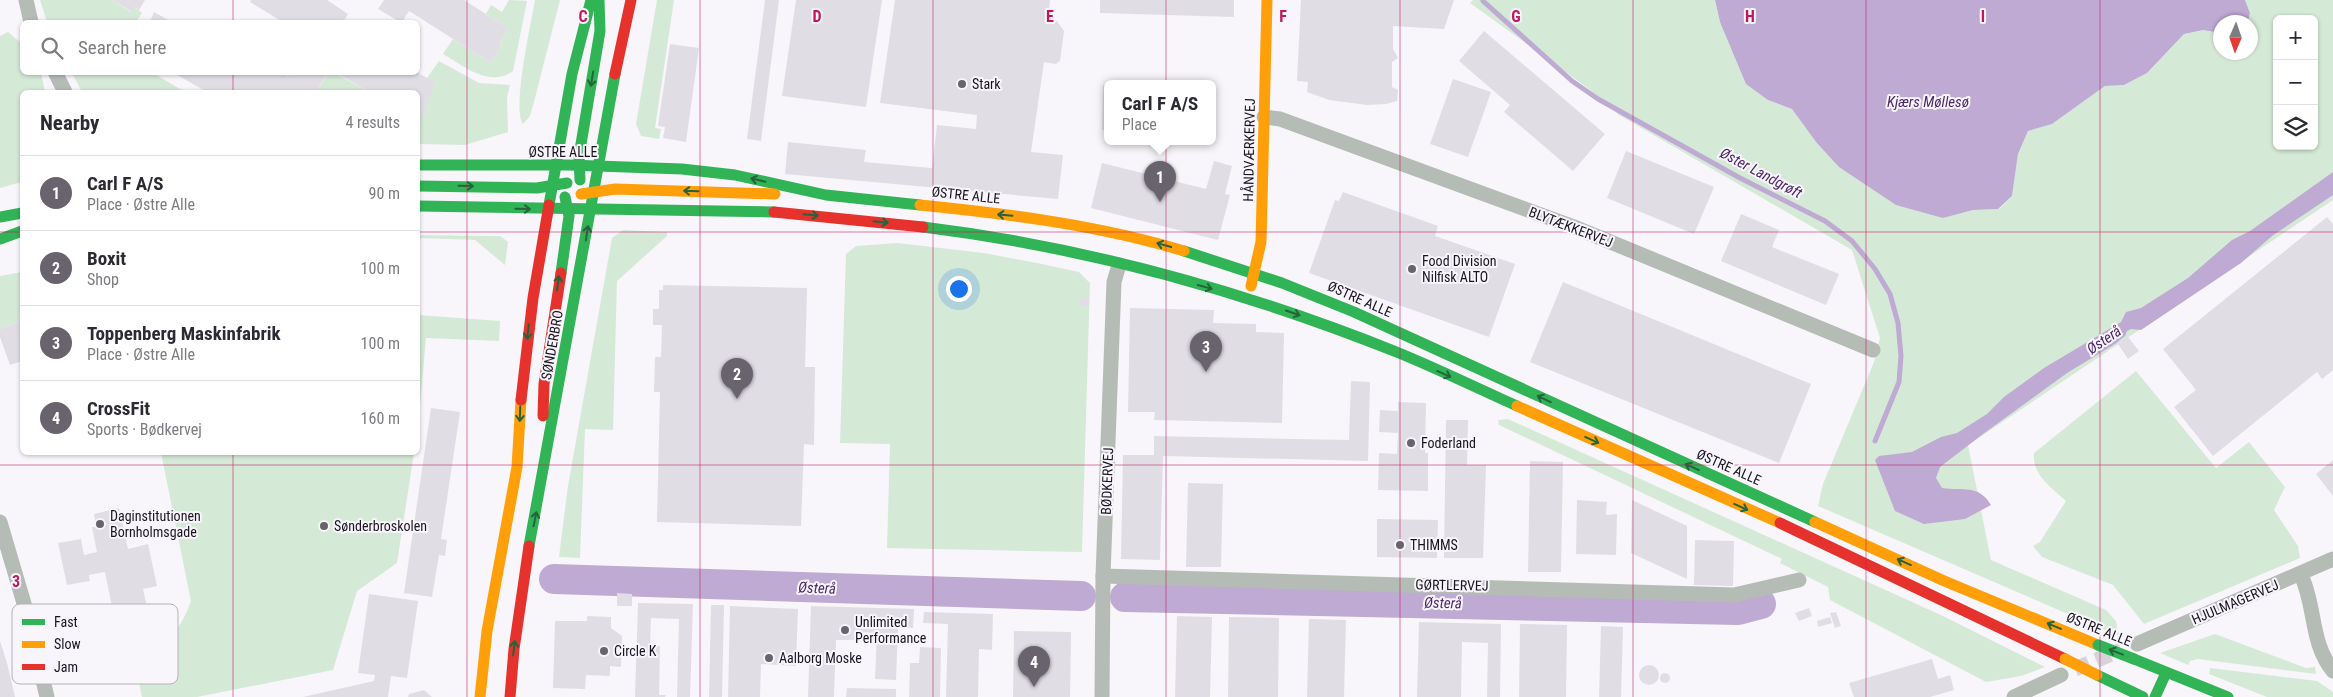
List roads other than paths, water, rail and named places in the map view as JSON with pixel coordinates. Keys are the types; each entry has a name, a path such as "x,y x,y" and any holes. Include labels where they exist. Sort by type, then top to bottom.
{"street":[{"path":"26,0 31,20"},
{"path":"541,484 544,384 560,207 554,185 575,58 591,0"},
{"path":"599,0 600,30 579,172 591,198 615,210 780,212 968,232 1030,243 1247,298 1339,329 1400,354 1842,551 2144,697"},
{"name":"SØNDERBRO","path":"510,697 524,576 591,198 595,166 602,147 616,66 631,0"},
{"name":"HÅNDVÆRKERVEJ","path":"1247,298 1261,242 1267,0"},
{"path":"56,75 64,90"},
{"name":"BLYTÆKKERVEJ","path":"1264,117 1280,118 1574,227 1873,350"},
{"name":"ØSTRE ALLE","path":"420,165 556,166 579,172 595,166 720,173 840,197 1062,222 1146,240 1255,272 1354,312 1942,580 2228,697"},
{"path":"520,166 532,170 554,185 560,207"},
{"path":"420,186 554,185 579,172"},
{"path":"420,206 560,207 591,198 659,190 840,197"},
{"path":"560,207 591,198"},
{"name":"SØNDERBRO","path":"480,697 487,631 517,467 528,326 545,229 560,207"},
{"path":"0,217 20,212"},
{"path":"0,239 20,232"},
{"path":"0,248 20,244"},
{"name":"BØDKERVEJ","path":"1102,697 1103,576 1114,282 1119,265"},
{"path":"0,522 24,604"},
{"name":"HJULMAGERVEJ","path":"2136,644 2301,575 2333,559"},
{"path":"2301,575 2311,601 2319,647 2333,672"},
{"name":"GØRTLERVEJ","path":"1103,576 1734,594 1800,580"},
{"path":"2155,697 2166,672"},
{"path":"2014,697 2061,675"},
{"path":"44,684 47,697"}],"water":[{"name":"Kjærs Møllesø","path":"1715,0 2245,0 2250,13 2250,15 2213,15 2213,32 2203,30 2184,34 2147,73 2124,85 2105,86 2052,124 2028,131 2018,154 2012,196 1998,209 1973,210 1943,218 1896,205 1839,167 1816,142 1792,109 1768,100 1746,84 1720,22"},
{"path":"2333,172 2333,195 2272,236 2241,263 2141,330 2131,329 2127,331 2125,336 2115,344 2067,373 1940,467 1936,478 1942,488 1975,491 1986,498 1991,505 1965,519 1924,524 1895,511 1875,460 1879,456 1912,452 1941,437 1957,433 1987,414 2004,397 2044,368 2121,322 2126,312 2141,308 2188,278 2232,240 2250,231"}],"waterway":[{"name":"Øster Landgrøft","path":"1483,1 1572,81 1598,99 1740,178 1825,221 1852,241 1875,269 1890,294 1898,323 1901,356 1899,382 1875,441"},
{"name":"Østerå","path":"554,579 1081,596"},
{"name":"Østerå","path":"1125,597 1738,610 1761,604"}],"tunnel":[{"path":"2075,669 2121,650"}],"place":[{"name":"Stark","path":"962,84"},
{"name":"Carl F A/S","path":"1160,202"},
{"name":"Food Division Nilfisk ALTO","path":"1412,269"},
{"name":"Toppenberg Maskinfabrik","path":"1206,372"},
{"name":"Boxit","path":"737,399"},
{"name":"Foderland","path":"1411,443"},
{"name":"Daginstitutionen Bornholmsgade","path":"100,524"},
{"name":"Sønderbroskolen","path":"324,526"},
{"name":"THIMMS","path":"1400,545"},
{"name":"Unlimited Performance","path":"845,630"},
{"name":"Circle K","path":"604,651"},
{"name":"Aalborg Moske","path":"769,658"},
{"name":"CrossFit","path":"1034,687"}]}
